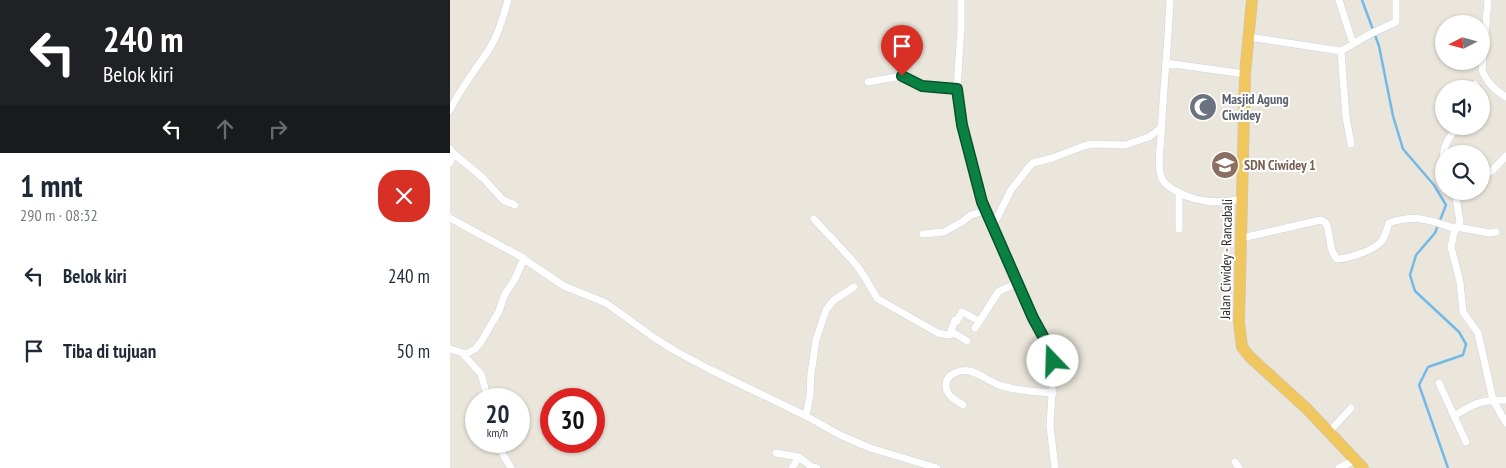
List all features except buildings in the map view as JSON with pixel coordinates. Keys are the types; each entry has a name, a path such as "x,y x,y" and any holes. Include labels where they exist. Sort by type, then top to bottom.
{"highway":[{"name":"Jalan Ciwidey - Rancabali","path":"1252,0 1245,74 1239,330 1242,346 1250,357 1330,432 1359,464"}],"street":[{"path":"450,110 457,95 489,49 508,0"},
{"path":"961,0 957,89 962,125 985,211 993,226 1014,285 1050,349 1053,361 1050,426 1055,468"},
{"path":"1170,0 1161,128 1161,178 1169,187 1179,193 1198,200 1226,203 1242,199"},
{"path":"1339,0 1353,44"},
{"path":"1249,37 1341,51 1370,34 1396,22 1396,0"},
{"path":"1488,0 1482,70 1491,86 1506,97"},
{"path":"1341,51 1346,118 1351,144"},
{"path":"1166,63 1245,74"},
{"path":"868,82 902,76 922,86 957,89"},
{"path":"993,226 1011,190 1033,163 1092,144 1125,145 1149,136 1161,128"},
{"path":"450,163 451,151"},
{"path":"451,151 483,178 503,200 515,205"},
{"path":"1490,171 1506,156"},
{"path":"1179,193 1179,229"},
{"path":"1456,200 1460,222 1451,242 1460,282 1464,312 1478,333 1493,400 1506,423"},
{"path":"923,234 944,232 975,213 985,211"},
{"path":"450,218 524,258 564,286 606,303 677,352 806,416 840,435 937,468"},
{"path":"1242,238 1321,220 1326,223 1329,231 1332,254 1337,259 1343,259 1372,248 1381,242 1389,224 1403,218 1418,218 1456,228 1489,233 1496,232"},
{"path":"814,220 856,265 874,290 878,299 938,333 960,335 967,340"},
{"path":"463,354 472,352 481,342 499,311 505,294 524,258"},
{"path":"975,328 999,291 1014,285"},
{"path":"806,416 816,340 826,310 834,300 854,287"},
{"path":"950,334 955,320 957,321 962,312 980,321"},
{"path":"450,349 463,354 481,374 485,388"},
{"path":"963,405 947,393 946,386 947,380 953,374 965,371 1001,386 1027,392 1053,393"},
{"path":"1439,383 1466,442"},
{"path":"1454,416 1471,404 1506,400"},
{"path":"1330,432 1351,408"},
{"path":"502,453 511,468"},
{"path":"776,453 799,457 812,467 817,468"},
{"path":"792,468 799,457"},
{"path":"1339,468 1359,464"}],"waterway":[{"path":"1362,0 1379,46 1393,116 1403,149 1434,185 1446,205 1435,233 1416,255 1410,275 1415,291 1459,332 1466,344 1463,355 1428,367 1419,385 1448,468"}],"place":[{"name":"Masjid Agung Ciwidey","path":"1203,107"},
{"name":"SDN Ciwidey 1","path":"1225,165"}],"route":[{"path":"902,76 922,86 957,89 962,125 982,202 1033,318 1050,349 1053,361"}]}
